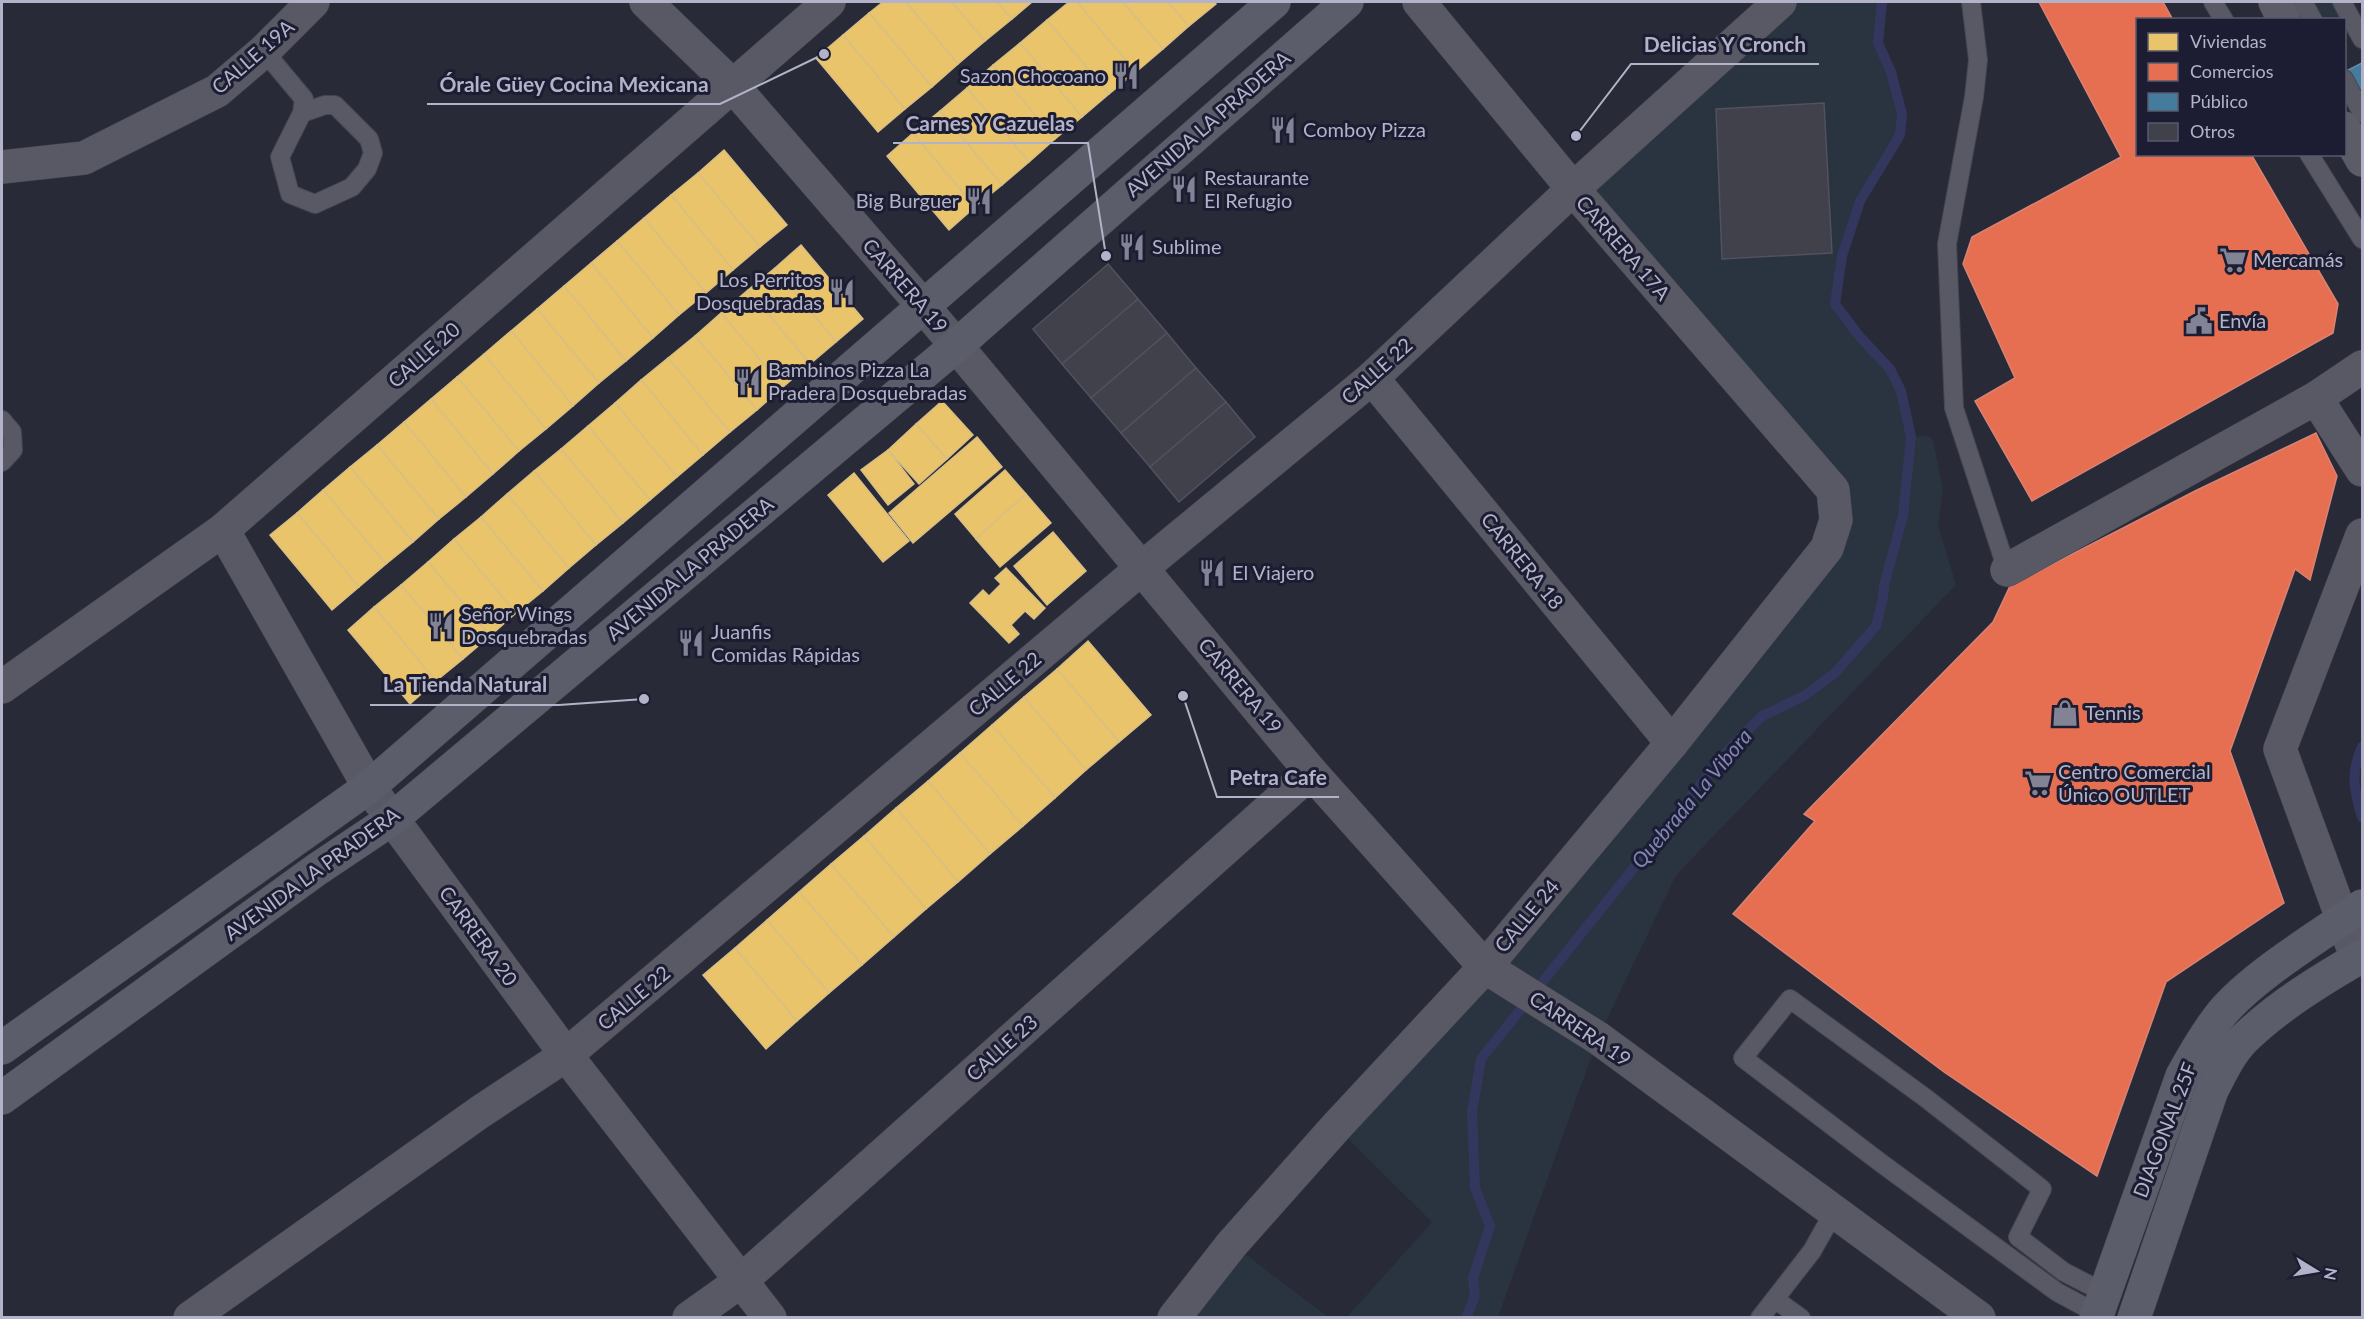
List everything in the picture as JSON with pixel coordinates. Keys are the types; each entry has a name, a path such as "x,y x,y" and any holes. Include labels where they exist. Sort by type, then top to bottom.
{"main road":[{"path":"2275,2 2283,18"},
{"path":"2346,132 2362,160"}],"street":[{"name":"CALLE 19A","path":"2,167 84,158 217,92 264,51 313,2"},
{"name":"CARRERA 19","path":"646,2 732,85 924,307 1311,772 1485,966 1598,1038 1979,1317"},
{"name":"CALLE 20","path":"2,687 223,530 829,2"},
{"name":"AVENIDA LA PRADERA","path":"2,1048 369,787 1274,2"},
{"name":"AVENIDA LA PRADERA","path":"2,1098 307,877 392,819 956,346 1347,2"},
{"name":"CARRERA 17A","path":"1419,2 1573,189 1833,490"},
{"name":"CALLE 22","path":"190,1317 480,1112 566,1055 1142,568 1372,378 1573,189 1780,2"},
{"path":"2007,570 2316,398 2362,367"},
{"name":"CARRERA 18","path":"1372,378 1672,743"},
{"path":"2316,398 2362,470"},
{"name":"CALLE 24","path":"1174,1317 1233,1244 1336,1127 1485,966 1672,743 1827,548 1836,520 1833,490"},
{"name":"CARRERA 20","path":"223,530 369,787 566,1055 770,1317"},
{"path":"2360,957 2356,911 2280,749 2362,535"},
{"name":"CALLE 23","path":"689,1317 741,1281 1311,772"},
{"name":"DIAGONAL 25F","path":"2100,1308 2182,1076 2199,1045 2223,1012 2248,989 2356,911"},
{"name":"DIAGONAL 25F","path":"2134,1317 2212,1090 2226,1065 2243,1040 2268,1019 2291,1001 2360,957"}],"lane":[{"path":"1971,2 1978,60 1974,97 1947,244 1952,377 1954,408 2007,570"},
{"path":"2213,2 2223,18"},
{"path":"2303,2 2312,18"},
{"path":"2342,2 2362,39"},
{"path":"264,51 304,99 302,113 280,157 290,194 315,204 352,187 367,169 373,153 369,139 335,105 325,105 302,113"},
{"path":"2346,83 2362,113"},
{"path":"2310,156 2362,239"},
{"path":"2,420 12,432 13,450 2,462"},
{"path":"1790,999 1927,1099 2042,1189 2018,1237 2064,1272 2100,1308 2057,1292 1743,1058 1790,999"},
{"path":"1760,1317 1776,1300 1812,1251 1834,1212"},
{"path":"1776,1300 1801,1317"}],"shaded area":[{"path":"1780,2 1882,2 1878,43 1891,72 1902,114 1900,135 1860,201 1842,256 1835,304 1860,337 1890,369 1901,391 1911,437 1928,436 1933,440 1943,490 1938,525 1956,585 1676,875 1598,1038 1498,1317 1347,1317 1432,1222 1336,1127 1836,520 1573,189"},
{"path":"2303,2 2342,2 2349,15 2342,18 2312,18"},
{"path":"1232,1244 1328,1317 1174,1318"}],"building: Viviendas":[{"path":"883,2 906,2 958,64 932,87 869,13"},
{"path":"906,2 952,2 985,41 958,64"},
{"path":"952,2 997,2 1012,19 985,41"},
{"path":"997,2 1032,2 1012,19"},
{"path":"1069,2 1077,2 1136,72 1109,94 1047,20"},
{"path":"1077,2 1123,2 1163,49 1136,72"},
{"path":"1123,2 1168,2 1189,26 1163,49"},
{"path":"1168,2 1214,2 1216,4 1189,26"},
{"path":"869,13 932,87 905,109 843,35"},
{"path":"1047,20 1109,94 1082,117 1020,43"},
{"path":"843,35 905,109 878,132 816,58"},
{"path":"1020,43 1082,117 1055,139 993,65"},
{"path":"993,65 1055,139 1029,162 967,88"},
{"path":"967,88 1029,162 1002,185 940,111"},
{"path":"940,111 1002,185 975,207 913,133"},
{"path":"913,133 975,207 949,230 887,156"},
{"path":"724,150 787,225 760,247 698,173"},
{"path":"698,173 760,247 733,270 671,195"},
{"path":"671,195 733,270 706,293 644,218"},
{"path":"644,218 706,293 679,315 617,241"},
{"path":"617,241 679,315 653,338 591,263"},
{"path":"801,245 863,319 836,342 775,268"},
{"path":"591,263 653,338 626,361 564,286"},
{"path":"775,268 836,342 810,364 748,290"},
{"path":"564,286 626,361 599,383 537,309"},
{"path":"748,290 810,364 783,387 721,313"},
{"path":"537,309 599,383 573,406 511,331"},
{"path":"721,313 783,387 757,410 695,336"},
{"path":"511,331 573,406 546,429 484,354"},
{"path":"695,336 757,410 730,432 668,358"},
{"path":"484,354 546,429 519,451 457,377"},
{"path":"668,358 730,432 703,455 641,380"},
{"path":"457,377 519,451 493,474 431,399"},
{"path":"641,380 703,455 677,477 615,403"},
{"path":"431,399 493,474 466,497 404,422"},
{"path":"942,401 973,435 947,459 916,424"},
{"path":"615,403 677,477 650,500 588,426"},
{"path":"404,422 466,497 439,519 377,445"},
{"path":"916,424 947,459 919,484 888,450"},
{"path":"588,426 650,500 623,523 561,449"},
{"path":"977,437 1002,467 913,543 889,513"},
{"path":"377,445 439,519 413,542 350,467"},
{"path":"561,449 623,523 596,545 534,471"},
{"path":"888,450 914,484 888,505 861,470"},
{"path":"350,467 413,542 386,564 323,490"},
{"path":"1005,470 1026,494 976,539 955,514"},
{"path":"534,471 596,545 569,568 507,494"},
{"path":"854,473 909,541 883,562 828,495"},
{"path":"323,490 386,564 359,587 297,513"},
{"path":"507,494 569,568 543,591 481,517"},
{"path":"1026,494 1051,523 1000,567 976,539"},
{"path":"297,513 359,587 332,610 270,535"},
{"path":"481,517 543,591 516,613 454,539"},
{"path":"1053,532 1086,571 1047,605 1014,566"},
{"path":"454,539 516,613 490,636 428,562"},
{"path":"428,562 490,636 463,659 401,585"},
{"path":"1006,568 1045,608 1034,619 1025,611 1011,625 1019,634 1009,643 970,603 983,590 989,596 1001,584 995,578"},
{"path":"401,585 463,659 436,681 374,607"},
{"path":"374,607 436,681 410,704 348,630"},
{"path":"1088,641 1151,715 1119,742 1057,669"},
{"path":"1057,669 1119,742 1086,770 1024,697"},
{"path":"1024,697 1086,770 1055,798 992,725"},
{"path":"992,725 1055,798 1023,826 960,753"},
{"path":"960,753 1023,826 990,854 928,781"},
{"path":"928,781 990,854 958,882 896,808"},
{"path":"896,808 958,882 926,909 864,836"},
{"path":"864,836 926,909 894,937 831,864"},
{"path":"831,864 894,937 862,965 799,892"},
{"path":"799,892 862,965 829,993 767,920"},
{"path":"767,920 829,993 797,1021 735,948"},
{"path":"735,948 797,1021 766,1049 703,975"}],"building: Comercios":[{"path":"2039,2 2163,2 2172,18 2136,18 2136,156 2252,156 2338,304 2333,333 2032,501 1975,401 2015,378 1963,264 1972,237 2121,157"},
{"name":"Centro Comercial Único OUTLET","path":"2316,433 2337,476 2310,580 2295,569 2230,751 2284,903 2166,982 2097,1176 1944,1072 1733,914 1815,821 1804,814 1993,622 2010,586 2195,491"}],"building: Público":[{"path":"2362,63 2362,113 2346,77 2346,71"}],"building: Otros":[{"path":"1824,103 1832,253 1722,259 1716,109"},
{"path":"1108,264 1138,299 1062,364 1033,329"},
{"path":"1138,299 1167,333 1091,398 1062,364"},
{"path":"1167,333 1196,368 1121,433 1091,398"},
{"path":"1196,368 1226,402 1150,467 1121,433"},
{"path":"1226,402 1255,437 1179,502 1150,467"}],"waterway":[{"name":"Quebrada La Vibora","path":"1466,1318 1475,1296 1473,1278 1490,1226 1475,1188 1472,1112 1481,1059 1728,750 1762,716 1804,696 1835,673 1876,626 1884,585 1903,516 1911,437 1901,391 1890,369 1860,337 1835,304 1842,256 1860,201 1900,135 1902,114 1891,72 1878,43 1882,2"},
{"path":"2362,747 2358,756 2354,782 2362,817"}],"place":[{"name":"Órale Güey Cocina Mexicana","path":"824,54"},
{"name":"Sazon Chocoano","path":"1126,76"},
{"name":"Comboy Pizza","path":"1283,130"},
{"name":"Delicias Y Cronch","path":"1576,136"},
{"name":"Restaurante El Refugio","path":"1184,189"},
{"name":"Big Burguer","path":"979,201"},
{"name":"Sublime","path":"1132,247"},
{"name":"Carnes Y Cazuelas","path":"1106,256"},
{"name":"Mercamás","path":"2233,260"},
{"name":"Los Perritos Dosquebradas","path":"842,292"},
{"name":"Envía","path":"2199,321"},
{"name":"Bambinos Pizza La Pradera Dosquebradas","path":"748,382"},
{"name":"El Viajero","path":"1212,573"},
{"name":"Señor Wings Dosquebradas","path":"441,626"},
{"name":"Juanfis Comidas Rápidas","path":"691,643"},
{"name":"Petra Cafe","path":"1183,696"},
{"name":"La Tienda Natural","path":"644,699"},
{"name":"Tennis","path":"2065,713"},
{"name":"Centro Comercial Único OUTLET","path":"2038,783"}]}
